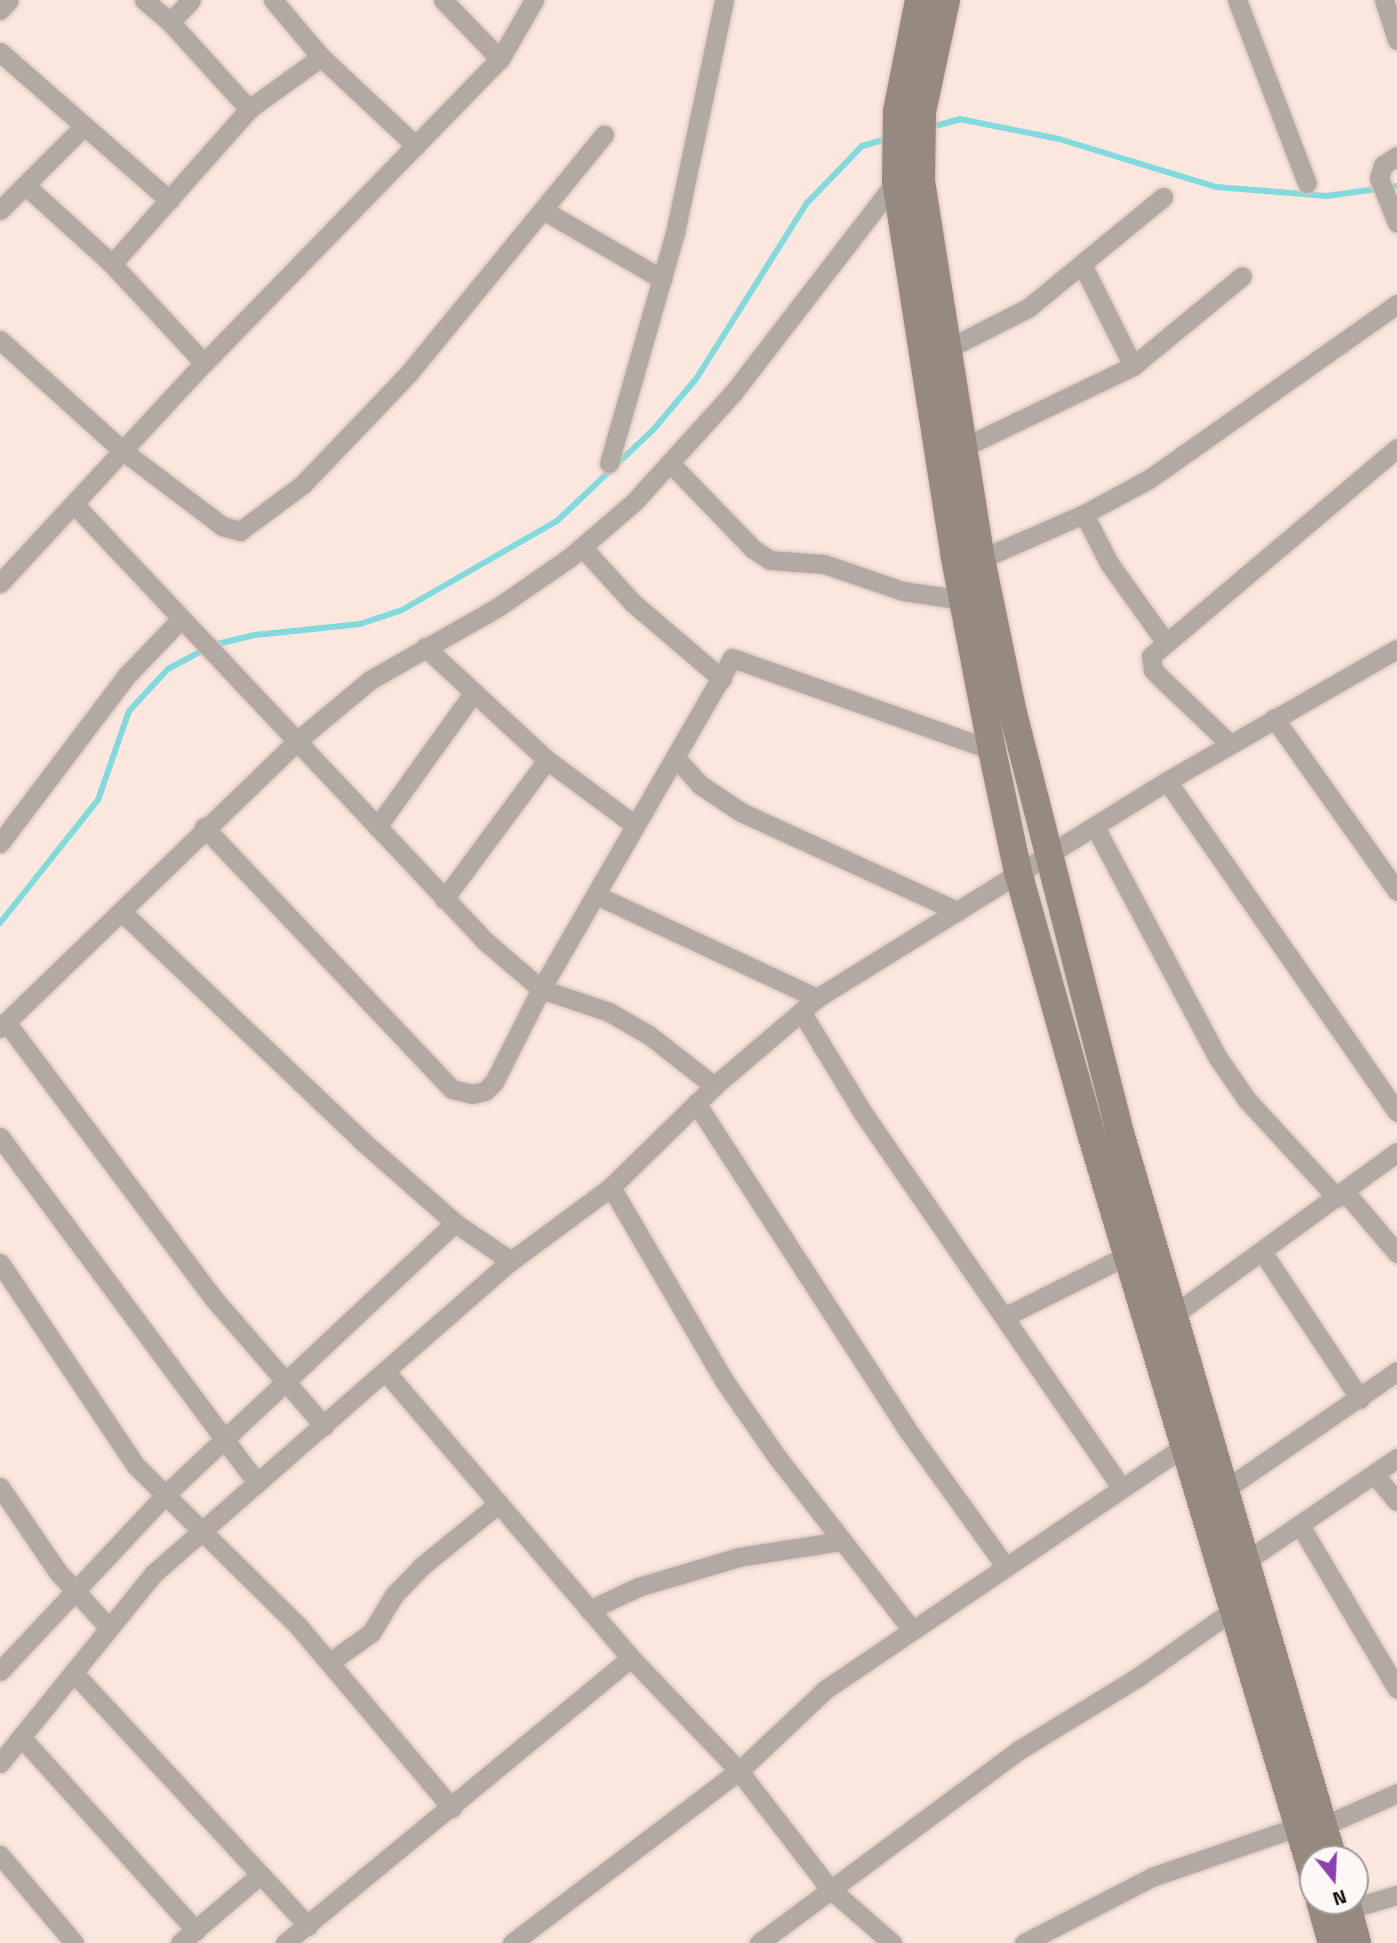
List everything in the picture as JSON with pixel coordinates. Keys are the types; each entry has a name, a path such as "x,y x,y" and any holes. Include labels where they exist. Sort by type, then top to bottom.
{"main road":[{"path":"919,0 907,149 896,181 963,600 1018,872 1233,1610 1311,1826 1324,1845"},
{"path":"910,111 946,0"},
{"path":"907,149 929,241 949,348 962,448 981,559 1048,857 1172,1316 1227,1488 1247,1561 1311,1826 1312,1845"},
{"path":"1324,1915 1332,1943"},
{"path":"1350,1915 1357,1943"}],"street":[{"path":"144,0 170,22 249,109"},
{"path":"170,22 191,0"},
{"path":"273,0 321,57 416,146"},
{"path":"443,0 500,58"},
{"path":"0,583 204,363 500,58 534,0"},
{"path":"608,463 662,279 705,107 724,0"},
{"path":"1237,0 1307,183"},
{"path":"1384,0 1397,40"},
{"path":"0,52 169,200"},
{"path":"111,264 249,109 321,57"},
{"path":"0,210 84,126"},
{"path":"0,340 124,451 222,526 230,531 248,528 303,484 409,373 604,135"},
{"path":"1397,156 1383,165 1379,178 1384,198 1397,223"},
{"path":"324,1426 214,1299 3,1025 123,913 204,827 298,740 370,680 498,607 582,547 672,465 733,393 896,181"},
{"path":"25,185 111,264 204,363"},
{"path":"949,348 1028,308 1163,197"},
{"path":"543,211 662,279"},
{"path":"1082,264 1133,366"},
{"path":"962,448 1133,366 1242,276"},
{"path":"981,559 1084,514 1149,479 1397,304"},
{"path":"1230,744 1153,670 1151,656 1397,448"},
{"path":"672,465 770,561 824,565 903,591 963,600"},
{"path":"74,504 198,637 214,650 444,899 541,989 609,1012 649,1035 714,1086"},
{"path":"1084,514 1109,562 1166,643"},
{"path":"582,547 633,603 723,679"},
{"path":"0,843 128,674 181,618"},
{"path":"425,647 472,695 547,760 635,825"},
{"path":"0,1763 153,1574 511,1261 611,1187 714,1086 817,998 1167,781 1397,649"},
{"path":"204,827 452,1089 472,1094 485,1091 494,1082 541,989 723,679 732,658 992,750"},
{"path":"377,827 472,695"},
{"path":"1274,718 1397,891"},
{"path":"675,757 699,783 741,812 957,911"},
{"path":"444,899 547,760"},
{"path":"1167,781 1397,1112"},
{"path":"1095,827 1218,1058 1247,1100 1397,1253"},
{"path":"596,895 817,998"},
{"path":"123,913 361,1140 455,1223 511,1261"},
{"path":"802,1013 863,1113 1120,1486"},
{"path":"696,1103 906,1428 1005,1566"},
{"path":"0,1137 257,1483"},
{"path":"1172,1316 1263,1253 1397,1152"},
{"path":"611,1187 723,1379 841,1541 912,1630"},
{"path":"0,1671 72,1591 166,1494 287,1385 455,1223"},
{"path":"1263,1253 1360,1399"},
{"path":"1003,1317 1128,1255"},
{"path":"0,1263 136,1466 204,1530 330,1662 452,1808"},
{"path":"385,1371 631,1658 739,1771 829,1888 892,1943"},
{"path":"1227,1488 1397,1371"},
{"path":"512,1943 739,1771 826,1689 1120,1486 1187,1445"},
{"path":"1247,1561 1301,1528 1397,1458"},
{"path":"1374,1474 1397,1501"},
{"path":"0,1487 72,1591 109,1628"},
{"path":"330,1662 371,1633 394,1595 422,1566 499,1503"},
{"path":"1301,1528 1397,1689"},
{"path":"589,1610 639,1587 739,1557 841,1541"},
{"path":"759,1943 829,1888 1019,1751 1138,1677 1233,1610"},
{"path":"285,1943 631,1658"},
{"path":"73,1672 308,1926"},
{"path":"21,1737 196,1931"},
{"path":"1024,1943 1152,1877 1311,1826 1397,1793"},
{"path":"0,1855 74,1943"},
{"path":"180,1943 261,1874"},
{"path":"1369,1901 1397,1895"}],"waterway":[{"path":"931,127 960,119 1059,139 1216,187 1327,196 1397,186"},
{"path":"0,923 98,800 129,711 168,669 213,645 255,635 360,624 402,610 557,521 653,430 696,379 807,203 862,146 890,138"}]}
